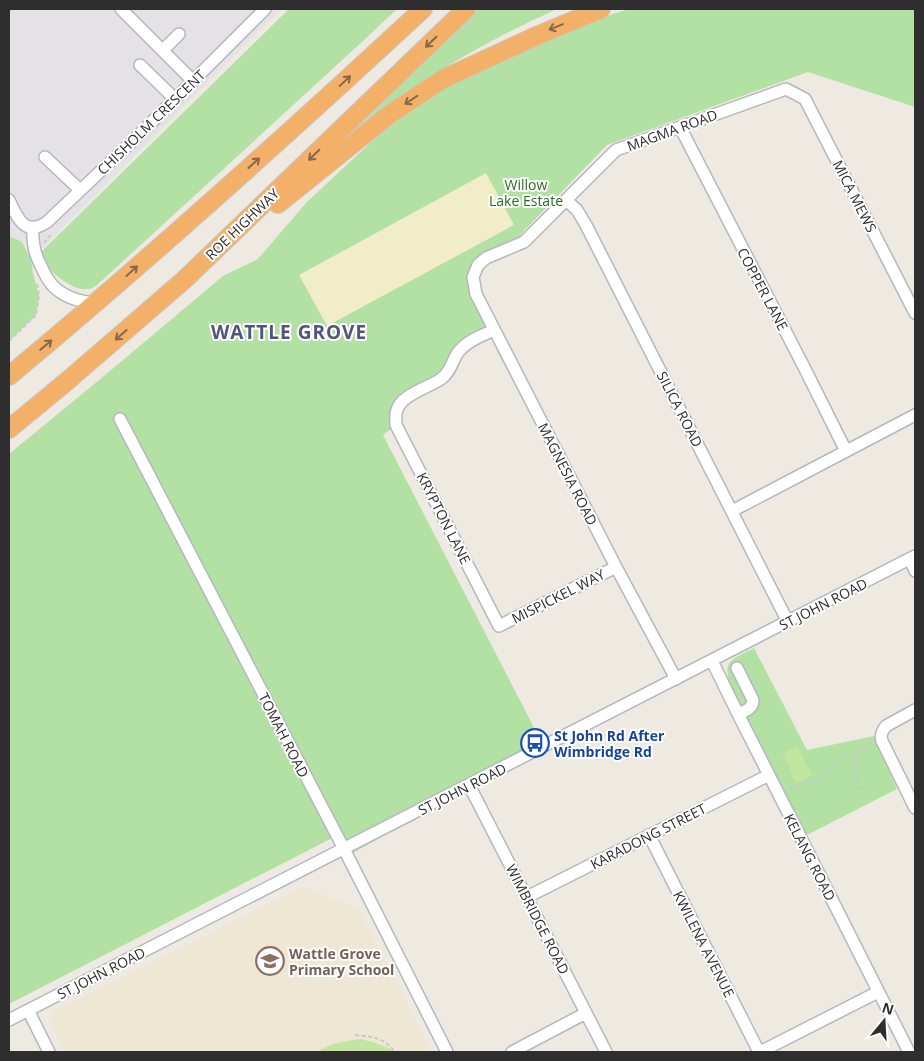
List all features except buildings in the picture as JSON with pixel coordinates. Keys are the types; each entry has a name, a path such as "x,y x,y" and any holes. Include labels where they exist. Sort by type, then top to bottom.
{"highway":[{"path":"9,376 96,303 309,114 423,9"},
{"name":"ROE HIGHWAY","path":"9,428 66,382 184,280 466,9"},
{"path":"184,280 390,114 443,79 534,37 601,9"}],"street":[{"path":"121,9 193,81"},
{"name":"CHISHOLM CRESCENT","path":"33,228 47,222 265,9"},
{"path":"163,50 178,34"},
{"path":"140,65 175,99"},
{"name":"MAGMA ROAD","path":"478,265 486,258 524,242 616,150 786,89"},
{"name":"MICA MEWS","path":"786,89 805,99 915,313"},
{"name":"COPPER LANE","path":"680,127 846,451"},
{"path":"52,159 80,190"},
{"path":"9,200 18,218 24,225 33,228 32,241 42,279 67,295 85,302 96,303"},
{"name":"SILICA ROAD","path":"566,200 577,210 586,224 788,622"},
{"name":"MAGNESIA ROAD","path":"478,265 473,277 476,294 616,567 676,679"},
{"name":"KRYPTON LANE","path":"494,330 470,341 460,350 451,368 442,378 415,392 403,401 397,409 396,425 499,626"},
{"path":"732,511 915,415"},
{"name":"TOMAH ROAD","path":"120,420 344,849 447,1052"},
{"path":"913,558 915,571"},
{"name":"ST JOHN ROAD","path":"9,1020 913,558"},
{"name":"MISPICKEL WAY","path":"499,626 616,567"},
{"name":"KELANG ROAD","path":"712,661 909,1052"},
{"path":"737,668 753,700 753,705 750,709 738,714"},
{"path":"915,710 886,726 881,737 915,808"},
{"name":"KARADONG STREET","path":"527,897 769,775"},
{"name":"WIMBRIDGE ROAD","path":"469,785 606,1052"},
{"name":"KWILENA AVENUE","path":"649,835 760,1052"},
{"path":"760,1052 878,992"},
{"path":"28,1010 49,1052"},
{"path":"512,1052 586,1013"}],"path":[{"path":"36,257 54,230"},
{"path":"9,341 36,315 42,279"},
{"path":"780,795 795,786 811,782 827,774 846,758 881,737"},
{"path":"852,754 857,766 860,792"},
{"path":"355,1035 383,1040 395,1052"}],"shaded area":[{"path":"9,9 281,9 40,251 9,236"},
{"name":"Wattle Grove Primary School","path":"303,887 359,910 431,1052 65,1052 50,1021 53,1012"}],"green space":[{"path":"289,9 397,9 96,286 88,289 74,287 60,278 36,257"},
{"path":"477,9 557,9 516,28 438,72 392,104 329,155"},
{"name":"Willow Lake Estate","path":"629,9 915,9 915,107 808,72 607,145 520,235 524,242 486,258 473,277 494,330 471,341 451,368 403,401 396,425 383,435 544,747 347,856 336,836 9,1004 9,454 223,276 258,259 306,203 384,130 437,92 597,19"},
{"path":"9,236 22,242 31,259 39,296 36,315 9,341"},
{"path":"754,648 807,750 874,736 897,789 801,838 722,682 728,677 728,666 734,658"},
{"path":"797,746 812,775 796,783 783,753"},
{"path":"361,1039 395,1052 317,1052 332,1044"}],"sand":[{"path":"486,173 514,225 327,326 299,275"}],"place":[{"name":"St John Rd After Wimbridge Rd","path":"535,743"},
{"name":"Wattle Grove Primary School","path":"270,961"}],"district":[{"name":"WATTLE GROVE","path":"289,332"}]}
